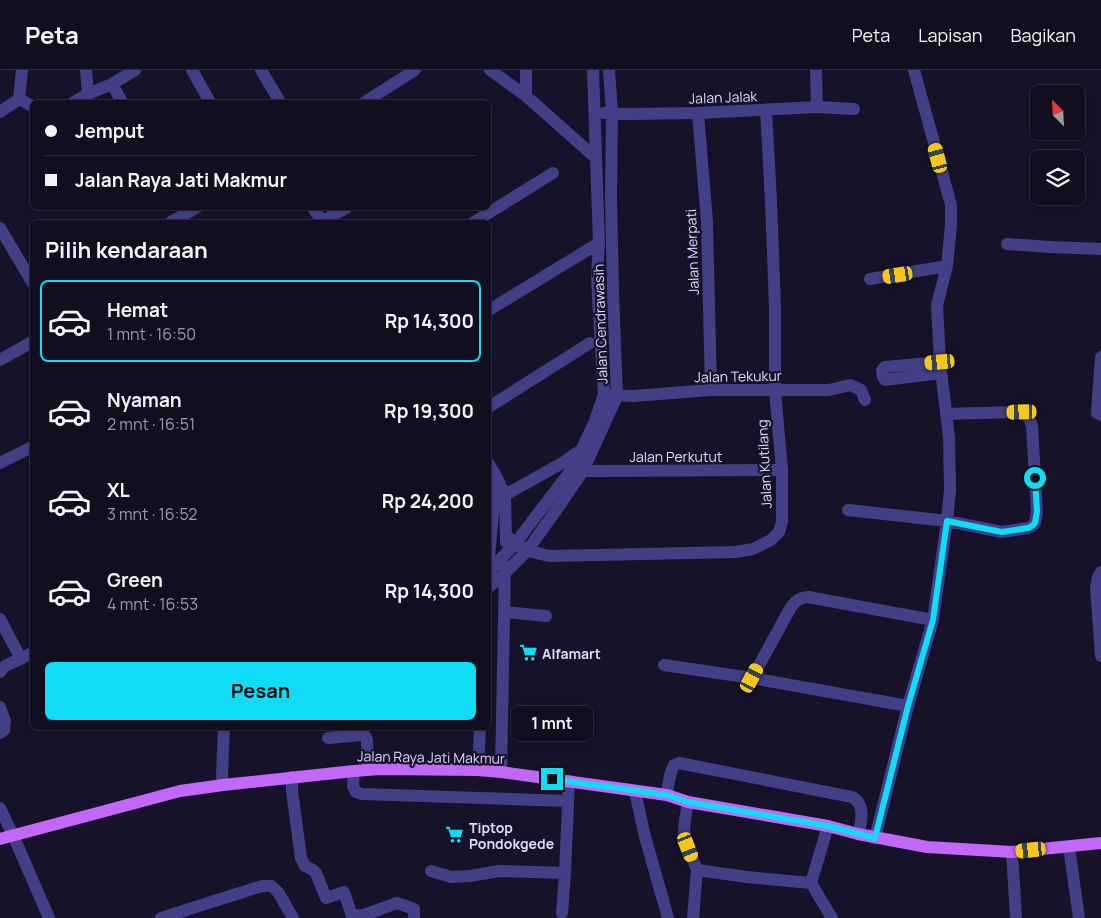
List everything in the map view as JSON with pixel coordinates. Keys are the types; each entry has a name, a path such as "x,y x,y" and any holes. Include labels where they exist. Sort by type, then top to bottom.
{"main road":[{"name":"Jalan Raya Jati Makmur","path":"0,839 180,791 368,770 478,770 667,795 688,802 828,826 875,838 927,847 1012,852 1101,843"}],"street":[{"path":"0,112 19,99 22,70"},
{"path":"86,70 88,94"},
{"path":"78,100 112,84 135,70"},
{"path":"192,70 209,100"},
{"path":"261,70 279,100"},
{"path":"368,100 415,70"},
{"path":"490,70 526,96 596,161 612,166"},
{"path":"526,70 526,96"},
{"name":"Jalan Cendrawasih","path":"491,568 562,481 578,468 582,449 595,421 604,394 597,283 599,243 593,70"},
{"name":"Jalan Cendrawasih","path":"491,585 527,551 578,468 618,396 612,273 612,113 609,70"},
{"path":"816,70 817,107"},
{"path":"875,838 908,706 933,620 950,489 949,437 940,368 937,305 947,266 951,225 950,205 914,70"},
{"path":"112,84 121,100"},
{"path":"19,99 30,105"},
{"name":"Jalan Jalak","path":"594,113 698,113 817,107 854,109"},
{"name":"Jalan Kutilang","path":"509,544 527,551 549,556 736,552 754,549 771,540 779,532 782,522 782,470 775,391 772,201 766,110"},
{"name":"Jalan Merpati","path":"698,113 707,222 710,390"},
{"path":"477,220 554,173"},
{"path":"175,220 193,210"},
{"path":"0,228 30,279"},
{"path":"491,309 599,243"},
{"path":"1007,244 1101,249"},
{"path":"870,279 947,266"},
{"path":"0,360 30,343"},
{"path":"491,406 590,343"},
{"path":"1101,357 1097,413 1101,415"},
{"name":"Jalan Tekukur","path":"604,394 618,396 710,390 829,390 850,385 861,390 865,400"},
{"path":"848,510 947,521 1002,532 1032,526 1035,523 1037,512 1032,426 1028,417 1022,412 946,414"},
{"path":"0,463 30,449"},
{"path":"491,522 492,505 505,495 564,462 582,449"},
{"path":"491,467 505,495 509,544 504,573 505,612 501,772"},
{"name":"Jalan Perkutut","path":"578,468 782,470"},
{"path":"1101,572 1096,587 1101,635 1101,656"},
{"path":"752,678 791,607 801,598 808,597 933,620"},
{"path":"505,612 546,616"},
{"path":"0,619 21,659"},
{"path":"0,672 6,666 30,654"},
{"path":"664,665 752,678 908,706"},
{"path":"0,708 5,721 4,730 0,733"},
{"path":"223,785 224,730"},
{"path":"478,770 480,730"},
{"path":"328,738 365,736 367,740 368,770"},
{"path":"667,795 671,769 674,764 679,763 852,797 858,800 861,805 861,825 858,834"},
{"path":"354,771 353,786 356,792 362,794 568,801"},
{"path":"292,777 292,791 301,858 305,866 316,873 326,898 344,892 352,916 364,915 397,902 414,909 414,918"},
{"path":"562,913 569,782"},
{"path":"635,791 644,833 668,918"},
{"path":"688,802 684,820 684,831 697,870 693,918"},
{"path":"0,808 49,918"},
{"path":"828,826 811,883 832,918"},
{"path":"1069,847 1079,918"},
{"path":"1012,852 1016,918"},
{"path":"697,870 811,883"},
{"path":"430,871 451,877 499,871 565,873"},
{"path":"160,918 262,886 271,886 278,892 292,918"}],"place":[{"name":"Alfamart","path":"528,653"},
{"name":"Tiptop Pondokgede","path":"455,835"}],"route":[{"path":"552,779 667,795 688,802 828,826 875,838 894,758 933,620 947,521 1002,532 1028,528 1035,523 1037,512 1035,478"}]}
